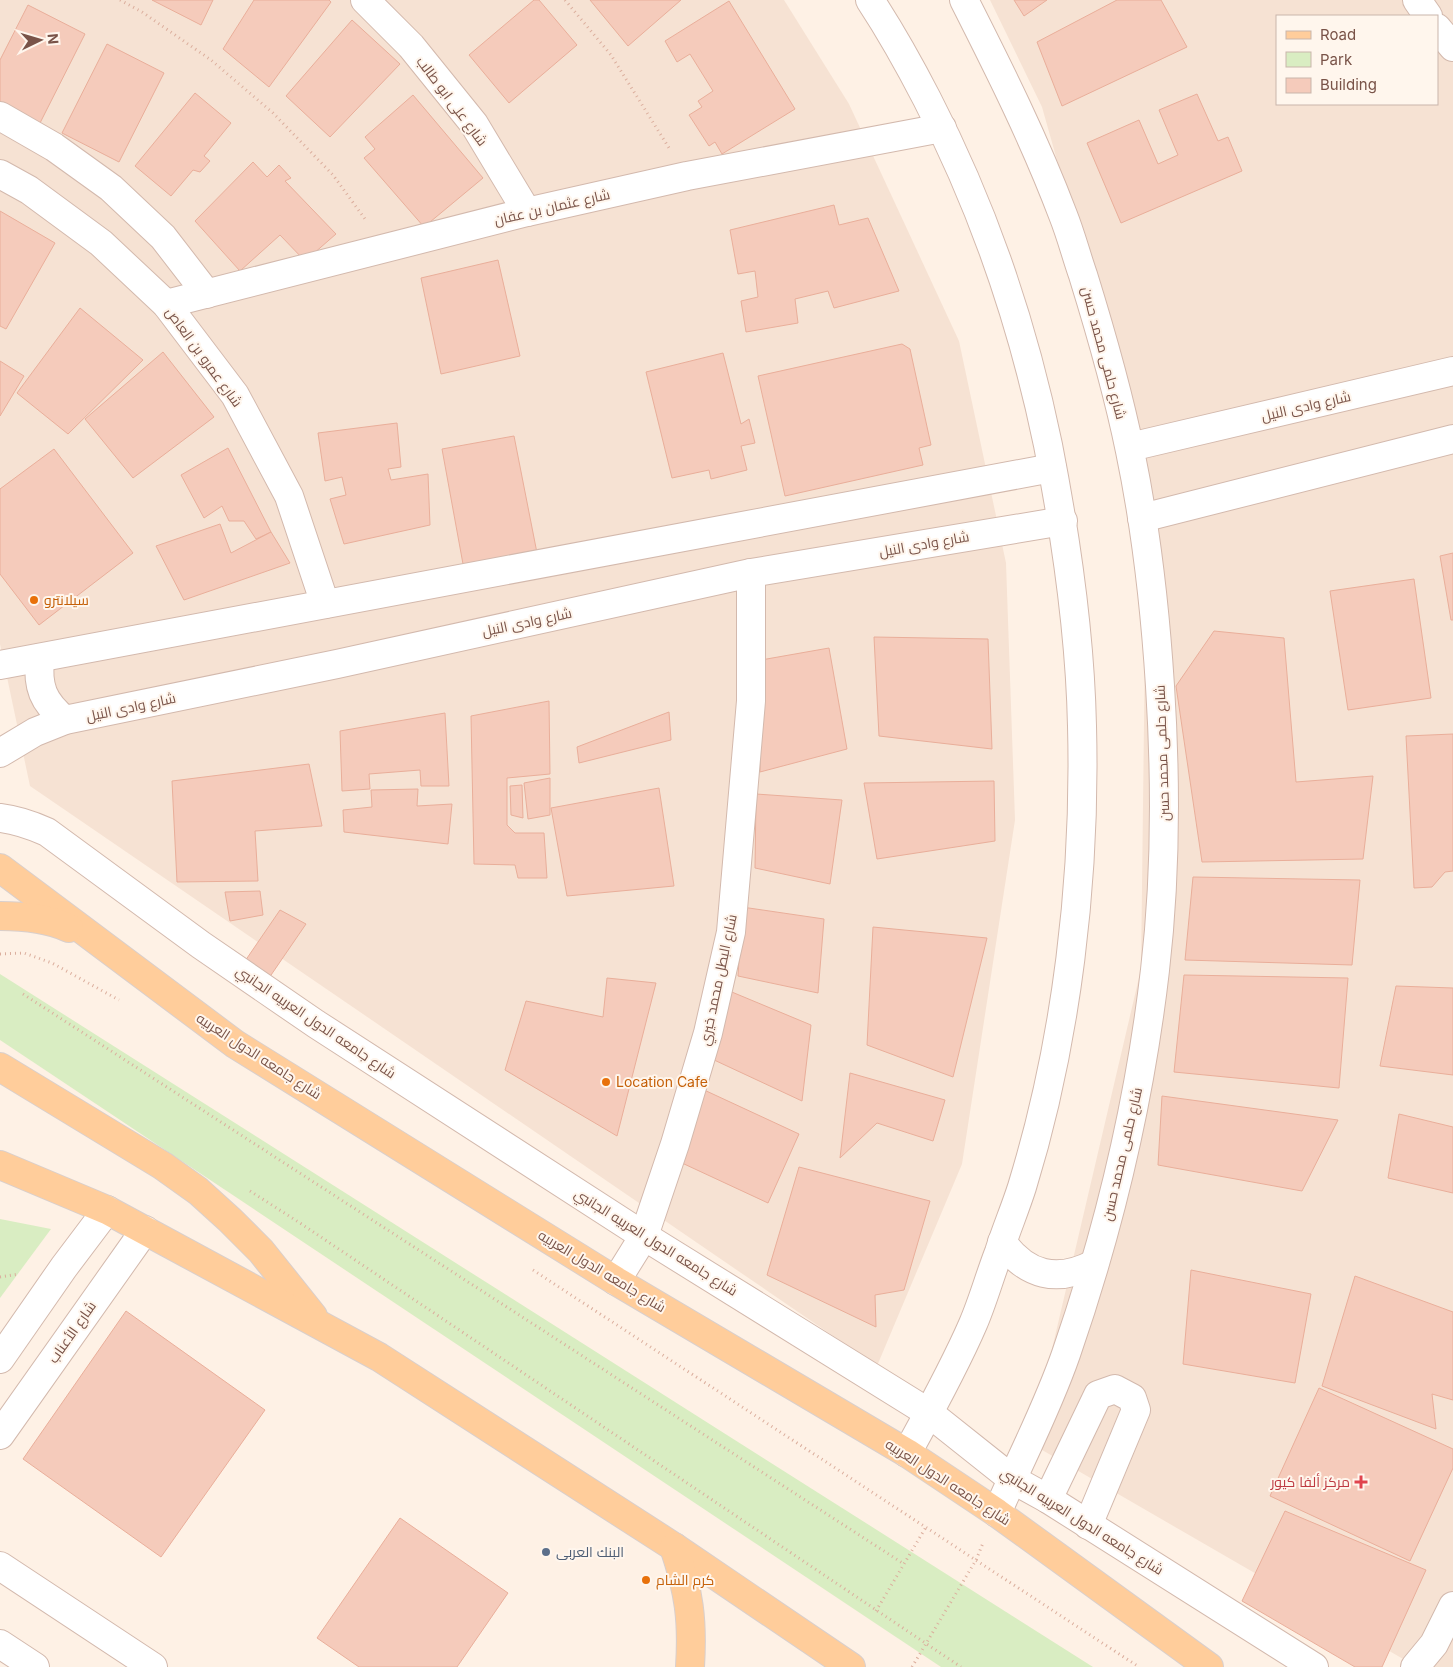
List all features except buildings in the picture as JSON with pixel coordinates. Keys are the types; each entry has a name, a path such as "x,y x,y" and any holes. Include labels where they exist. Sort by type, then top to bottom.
{"main road":[{"name":"شارع جامعه الدول العربيه","path":"0,868 235,1044 616,1281 907,1453 997,1513 1209,1667"},
{"path":"0,916 19,916 66,926 99,943"},
{"path":"0,1067 164,1166 198,1191 261,1251 320,1324"},
{"path":"0,1165 108,1210 379,1357 674,1547 851,1667"},
{"path":"674,1547 684,1578 690,1610 692,1643 690,1667"}],"street":[{"name":"شارع على ابو طالب","path":"365,0 412,46 474,124 527,212"},
{"path":"870,0 910,67 942,128 972,193 998,260 1020,328 1038,397 1063,521 1076,632 1082,726 1082,819 1075,912 1063,1005 1046,1097 1022,1188 975,1320 907,1453"},
{"name":"شارع حلمى محمد حسن","path":"964,0 1018,105 1064,216 1101,330 1130,448 1142,518 1156,630 1164,742 1164,855 1155,968 1139,1079 1115,1190 1066,1354 1046,1408 997,1513"},
{"path":"1417,0 1427,15"},
{"path":"1438,29 1453,47"},
{"path":"0,116 54,147 111,188 163,237 207,294"},
{"name":"شارع عثمان بن عفان","path":"166,304 527,212 687,176 942,128"},
{"name":"شارع عمرو بن العاص","path":"0,174 29,190 101,243 166,304 235,395 289,496 325,604"},
{"name":"شارع وادى النيل","path":"1130,448 1453,371"},
{"path":"1142,518 1453,439"},
{"path":"0,665 1052,468"},
{"name":"شارع وادى النيل","path":"0,753 34,732 65,720 338,664 751,573 1063,521"},
{"name":"شارع البطل محمد خيري","path":"616,1281 644,1236 676,1144 705,1042 731,932 751,701 751,573"},
{"path":"40,658 40,686 45,700 65,720"},
{"name":"شارع جامعه الدول العربيه الجانبي","path":"0,818 30,824 47,832 201,945 316,1024 644,1236 929,1413 1012,1479 1314,1667"},
{"path":"0,1359 64,1267 108,1210"},
{"name":"شارع الأعناب","path":"0,1435 145,1230"},
{"path":"1002,1242 1011,1255 1023,1265 1043,1273 1066,1275 1081,1271 1094,1264"},
{"path":"1048,1500 1098,1395 1114,1389 1132,1398 1136,1410 1088,1525"},
{"path":"0,1566 153,1667"},
{"path":"1415,1667 1434,1644 1453,1606"},
{"path":"0,1644 35,1667"}],"path":[{"path":"120,0 142,12 211,60 273,113 333,175 386,248"},
{"path":"565,0 611,55 687,176"},
{"path":"0,954 24,953 52,963 123,1002"},
{"path":"23,994 904,1564"},
{"path":"242,1186 960,1667"},
{"path":"533,1270 1139,1667"},
{"path":"912,1667 976,1560 997,1513"},
{"path":"876,1611 926,1527"}],"shaded area":[{"path":"0,0 784,0 849,104 959,341 1006,563 1015,820 962,1164 877,1366 30,786 0,644"},
{"path":"990,0 1453,0 1453,1667 1417,1667 1030,1443 1141,969 1147,479 1042,107"}],"green space":[{"path":"0,974 1093,1667 941,1667 0,1040"},
{"path":"0,1219 51,1229 0,1298"}],"place":[{"name":"سيلانترو","path":"34,600"},
{"name":"Location Cafe","path":"606,1082"},
{"name":"مركز ألفا كيور","path":"1361,1482"},
{"name":"البنك العربى","path":"546,1552"},
{"name":"كرم الشام","path":"646,1580"}]}
